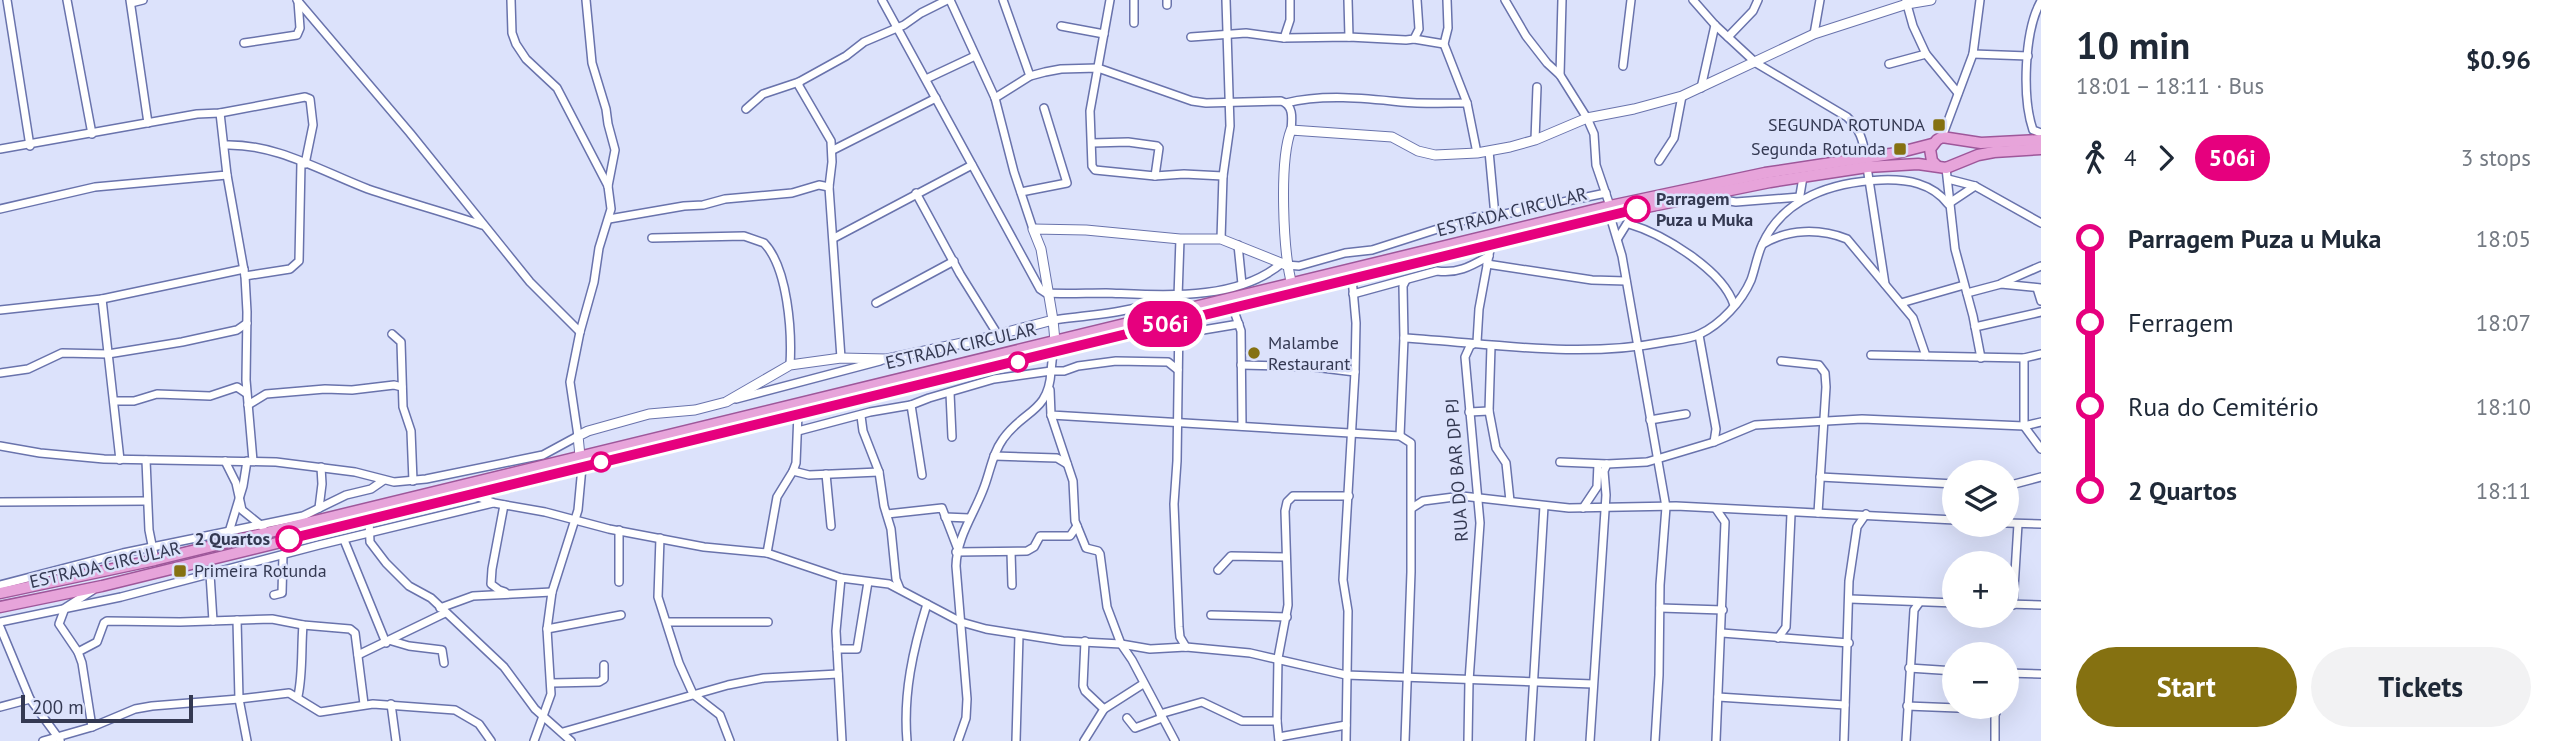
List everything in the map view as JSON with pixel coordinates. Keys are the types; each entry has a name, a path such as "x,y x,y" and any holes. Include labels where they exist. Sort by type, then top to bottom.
{"main road":[{"name":"ESTRADA CIRCULAR","path":"1182,315 1233,308 1352,278 1489,255 1610,211 1637,209 1803,177 1943,140 1981,143 2041,140"},
{"path":"1943,140 1960,149 1947,169 1930,155 1943,140"},
{"name":"ESTRADA CIRCULAR","path":"0,593 155,560 265,529 798,413 1292,285 1765,173 1867,162 1947,169 1994,152 2041,149"},
{"name":"ESTRADA CIRCULAR","path":"0,607 102,586 472,495 730,419 1054,347"}],"street":[{"path":"7,0 30,146"},
{"path":"67,0 92,134"},
{"path":"143,0 130,1 148,123"},
{"path":"512,0 512,33 516,44 526,59 557,88 608,186"},
{"path":"534,741 545,716 552,683 547,629 552,592 581,498 581,461 570,392 573,362 594,282 599,248 611,209 608,186 615,150 592,63 586,0"},
{"path":"882,0 1036,283 1046,293 1174,297"},
{"path":"746,109 763,94 799,82 846,56 864,42 897,28 948,0 995,98 1032,229 1041,249 1046,293 1053,320 1051,415 1073,481 1077,526 1086,548 1100,554 1107,607 1121,644 1175,741"},
{"path":"1003,0 1030,76"},
{"path":"1110,0 1090,111 1092,166 1095,170 1155,176 1223,176"},
{"path":"1134,0 1134,23"},
{"path":"1221,239 1223,176 1230,126 1226,0"},
{"path":"1290,0 1290,20 1294,33 1300,40"},
{"path":"1348,0 1349,37"},
{"path":"1414,39 1419,29 1418,0"},
{"path":"1447,0 1448,28 1444,44 1467,103 1477,153"},
{"path":"1505,0 1535,48 1560,75 1587,118 1594,134 1597,165 1618,238 1666,507 1655,741"},
{"path":"1560,75 1562,0"},
{"path":"1623,66 1631,0"},
{"path":"1728,37 1753,11 1758,0"},
{"path":"1814,34 1820,0"},
{"path":"1292,130 1392,137 1411,148 1435,155 1489,151 1535,139 1587,118 1682,96 1814,34 1907,2 1931,0"},
{"path":"1943,140 1973,54 1980,0"},
{"path":"244,43 297,35 300,28 298,1"},
{"path":"298,1 530,282 580,332"},
{"path":"1695,1 1715,25 1756,62 1847,117 1857,126 1863,137 1885,285"},
{"path":"2041,1 2034,18 2026,97 2034,130 2041,133"},
{"path":"1907,2 1913,26 1926,54 1958,93"},
{"path":"1284,38 1290,20"},
{"path":"1700,89 1715,25"},
{"path":"1061,26 1104,34"},
{"path":"1191,37 1246,33 1300,40 1349,37 1414,39 1444,44"},
{"path":"1889,64 1926,54"},
{"path":"1973,54 2028,57"},
{"path":"926,79 975,56"},
{"path":"995,98 1030,76 1061,69 1098,68 1113,71 1180,98 1206,103 1274,100 1286,103 1297,100 1360,98 1467,103"},
{"path":"799,82 831,141 833,150 829,187 841,358"},
{"path":"1535,139 1537,87"},
{"path":"1659,161 1678,128 1682,96"},
{"path":"0,149 30,146 197,114 220,113 305,97 310,99 313,125 303,163 299,261 290,269 244,272 124,292 102,299 0,310"},
{"path":"833,150 936,98"},
{"path":"1286,103 1291,109 1292,130 1287,149 1284,187 1284,264 1292,285"},
{"path":"1021,192 1066,183 1044,108"},
{"path":"220,113 227,175 244,272 250,461 229,532"},
{"path":"1092,143 1128,142 1157,146 1159,149 1155,176"},
{"path":"224,145 248,144 260,147 419,207 483,225"},
{"path":"1489,151 1495,216"},
{"path":"834,238 972,165"},
{"path":"1947,169 2041,223"},
{"path":"1947,169 1948,204 1955,249 1981,358"},
{"path":"0,209 95,187 227,175"},
{"path":"1404,338 1564,349 1639,347 1699,335 1715,324 1742,297 1762,244 1772,226 1799,199 1803,177"},
{"path":"1701,196 1736,202 1799,199 1827,188 1870,181 1916,183 1933,189 1948,204"},
{"path":"609,219 725,200 792,193 820,185 829,187"},
{"path":"1948,204 1975,186"},
{"path":"916,193 998,335"},
{"path":"1032,229 1086,230 1180,239 1221,239 1284,264 1299,266 1345,253 1372,250 1475,217 1495,216 1606,193"},
{"path":"1618,238 1637,209"},
{"path":"1629,224 1649,230 1704,265 1731,295 1734,306"},
{"path":"1762,244 1774,238 1814,231 1833,233 1847,239 1901,303 1917,327 1926,356"},
{"path":"652,238 744,236 764,243 776,261 783,279 790,365"},
{"path":"1180,239 1174,297 1182,315 1178,353 1174,504 1180,638 1186,647"},
{"path":"1238,244 1242,284"},
{"path":"1353,294 1402,283 1437,271 1454,273 1489,255 1592,280 1626,281"},
{"name":"RUA DO BAR DP PJ","path":"1468,741 1469,681 1480,523 1465,357 1470,346 1477,342 1479,309 1489,255"},
{"path":"876,303 954,261"},
{"path":"0,446 63,456 120,460 250,461 321,467 355,471 394,482 413,481 543,455 588,431 649,414 695,410 887,359 1053,320 1130,309 1174,297 1242,284 1262,277 1284,264"},
{"path":"2001,284 2041,265"},
{"path":"1346,741 1348,611 1343,580 1355,372 1356,323 1352,278"},
{"path":"1400,436 1404,338 1402,283"},
{"path":"1901,303 2001,284 2039,288 2041,301"},
{"path":"102,299 120,460"},
{"path":"1233,308 1239,324 1242,426"},
{"path":"1975,327 2041,312"},
{"path":"0,373 28,369 69,351 108,354 237,330 247,323"},
{"path":"1179,334 1239,324"},
{"path":"237,330 247,338"},
{"path":"392,334 401,342 404,415 411,431 413,481"},
{"path":"1699,335 1716,429 1714,442"},
{"path":"1491,346 1489,411 1496,448 1506,463 1510,501"},
{"path":"1168,362 1178,353"},
{"path":"1871,355 2024,358 2041,354"},
{"path":"729,401 790,365 841,358 887,359"},
{"path":"2024,358 2024,426 2041,449"},
{"path":"1781,360 1806,362 1822,368 1826,387 1818,513"},
{"path":"798,431 912,405 1001,378 1064,371 1108,361 1168,362 1178,370"},
{"path":"1241,365 1314,367 1355,372"},
{"path":"114,401 134,401 157,394 210,396 237,387 246,393"},
{"path":"248,405 265,394 402,387"},
{"path":"957,550 1003,438 1042,402 1050,390"},
{"path":"950,393 952,437"},
{"path":"729,401 730,419"},
{"path":"912,405 922,475"},
{"path":"1469,412 1489,411"},
{"path":"768,553 777,497 793,471 798,413"},
{"path":"1650,420 1686,414"},
{"path":"861,415 863,431 879,472 891,529 896,579 900,589"},
{"path":"1051,415 1400,436 1410,443 1412,508 1405,741"},
{"path":"1560,462 1647,462 1714,442 1755,425 1824,421 1934,421 2024,426 2041,422"},
{"path":"1716,429 1728,436"},
{"path":"994,456 1057,458 1068,464"},
{"path":"146,460 147,501 155,560"},
{"path":"225,461 236,483 243,510 265,529"},
{"path":"1583,508 1597,487 1598,464"},
{"path":"1590,741 1606,495 1604,471 1607,464"},
{"path":"319,508 321,467"},
{"path":"793,471 826,474 879,472"},
{"path":"826,474 831,526"},
{"path":"1820,477 1942,483"},
{"path":"2019,483 2041,477"},
{"path":"1,574 4,583 229,532 265,529 303,516 346,495 371,489 384,480"},
{"path":"1346,725 1279,739 1277,722 1278,659 1287,617 1284,510 1290,498 1301,494 1349,496"},
{"path":"472,495 494,503 704,547 768,553 841,578 889,584 961,622 1018,635 1139,648 1186,647 1250,653 1346,676 1592,684"},
{"path":"1412,496 1423,501"},
{"path":"1412,508 1423,501 1446,496 1603,509 1637,506 1942,519"},
{"path":"0,502 147,501"},
{"path":"59,739 30,699 0,624 121,597 494,503"},
{"path":"487,596 504,505"},
{"path":"1530,741 1544,506"},
{"path":"887,514 942,508 957,550 967,709 958,741"},
{"path":"1716,509 1725,522 1716,741"},
{"path":"1725,522 1735,510"},
{"path":"1846,513 1857,527"},
{"path":"1778,638 1786,627 1791,514"},
{"path":"1844,741 1849,581 1857,527 1867,514"},
{"path":"945,517 969,518"},
{"path":"369,520 368,534 374,549 386,563 409,586 431,598 503,667 536,709 571,741"},
{"path":"2019,524 2041,524"},
{"path":"1070,536 1077,526"},
{"path":"619,530 619,582"},
{"path":"957,550 1031,550 1040,536 1081,536"},
{"path":"660,538 658,592 684,677 693,694 710,705 726,725 730,741"},
{"path":"344,540 388,642"},
{"path":"1011,552 1012,585"},
{"path":"274,595 282,593 284,555"},
{"path":"1218,570 1231,556 1286,557"},
{"path":"210,574 213,621"},
{"path":"841,578 837,649 842,741"},
{"path":"889,584 896,579"},
{"path":"837,649 857,649 868,582"},
{"path":"491,584 499,590 511,593"},
{"path":"92,726 86,677 78,652 59,624 65,608 102,586"},
{"path":"358,655 388,642 468,597 552,592"},
{"path":"1850,599 1942,603"},
{"path":"1908,602 1914,610"},
{"path":"1906,741 1914,610 1919,603"},
{"path":"907,741 906,708 912,654 927,604"},
{"path":"2019,605 2041,604"},
{"path":"1660,608 1723,610"},
{"path":"547,629 621,615"},
{"path":"1212,615 1287,617"},
{"path":"78,652 97,642 107,621 272,619 353,630 364,704"},
{"path":"237,620 239,699 247,741"},
{"path":"668,622 768,622"},
{"path":"298,696 302,675 300,651 303,625"},
{"path":"961,634 975,626"},
{"path":"1786,627 1794,639"},
{"path":"1722,634 1849,643"},
{"path":"1016,741 1018,635"},
{"path":"1174,648 1180,638"},
{"path":"388,642 442,650 444,663"},
{"path":"1085,642 1083,686 1104,709"},
{"path":"1132,660 1139,648"},
{"path":"552,683 599,682 604,679 604,665"},
{"path":"1909,668 1942,670"},
{"path":"2019,673 2041,674"},
{"path":"563,732 711,689 764,678 838,674"},
{"path":"1084,741 1104,709 1143,684"},
{"path":"710,705 711,689"},
{"path":"43,741 59,739 141,707 289,692 298,696 311,709 320,712 364,704 455,710 480,724 491,741"},
{"path":"1718,697 1845,705"},
{"path":"0,707 30,699"},
{"path":"1127,718 1135,728 1202,702 1242,721 1277,722"},
{"path":"391,704 396,741"},
{"path":"1907,706 1942,707"},
{"path":"1995,719 1995,741"},
{"path":"539,729 555,726"}],"bus line":[{"name":"506i","path":"289,539 1637,209"}],"place":[{"name":"SEGUNDA ROTUNDA","path":"1939,125"},
{"name":"Segunda Rotunda","path":"1900,149"},
{"name":"Parragem Puza u Muka","path":"1637,209"},
{"name":"Malambe Restaurant","path":"1254,353"},
{"name":"2 Quartos","path":"289,539"},
{"name":"Primeira Rotunda","path":"180,571"}]}
